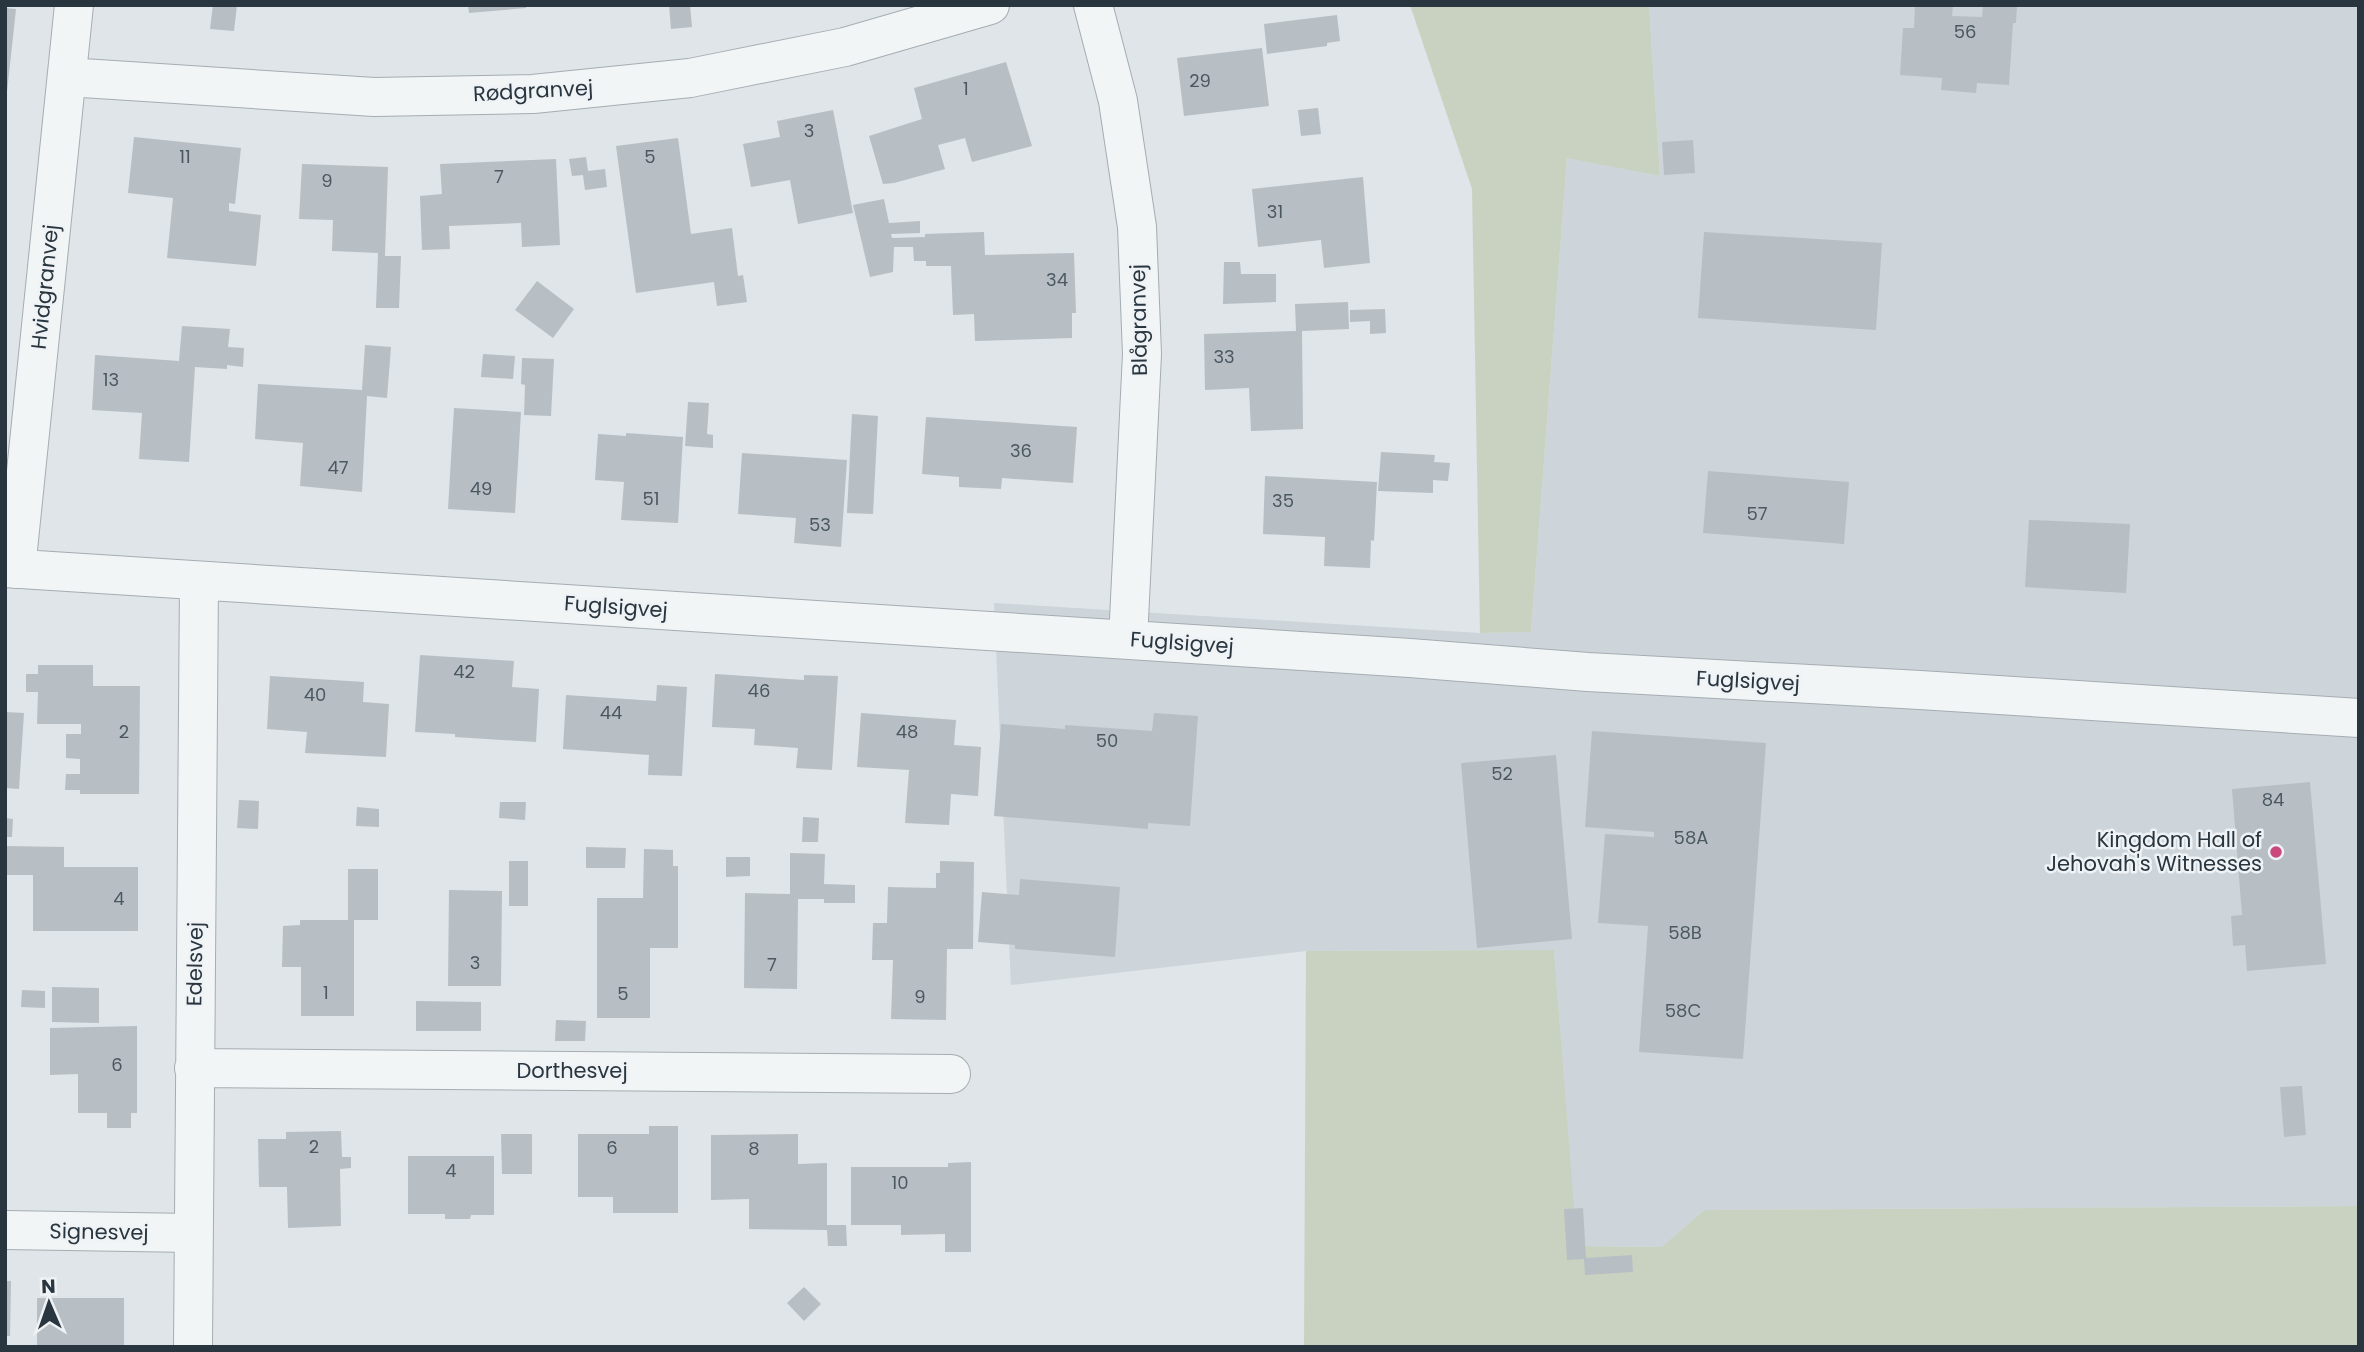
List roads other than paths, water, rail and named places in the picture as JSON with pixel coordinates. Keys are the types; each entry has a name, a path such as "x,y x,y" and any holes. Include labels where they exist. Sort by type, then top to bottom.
{"street":[{"name":"Hvidgranvej","path":"11,569 74,5"},
{"name":"Rødgranvej","path":"67,77 374,97 533,94 690,78 845,47 990,5"},
{"name":"Blågranvej","path":"1093,5 1118,101 1137,227 1143,354 1128,640"},
{"name":"Fuglsigvej","path":"11,569 1410,658 1588,672 2359,718"},
{"name":"Edelsvej","path":"193,1347 199,581"},
{"name":"Dorthesvej","path":"194,1068 951,1073"},
{"name":"Signesvej","path":"5,1230 193,1233"}],"place":[{"name":"Kingdom Hall of Jehovah's Witnesses","path":"2276,852"}]}
